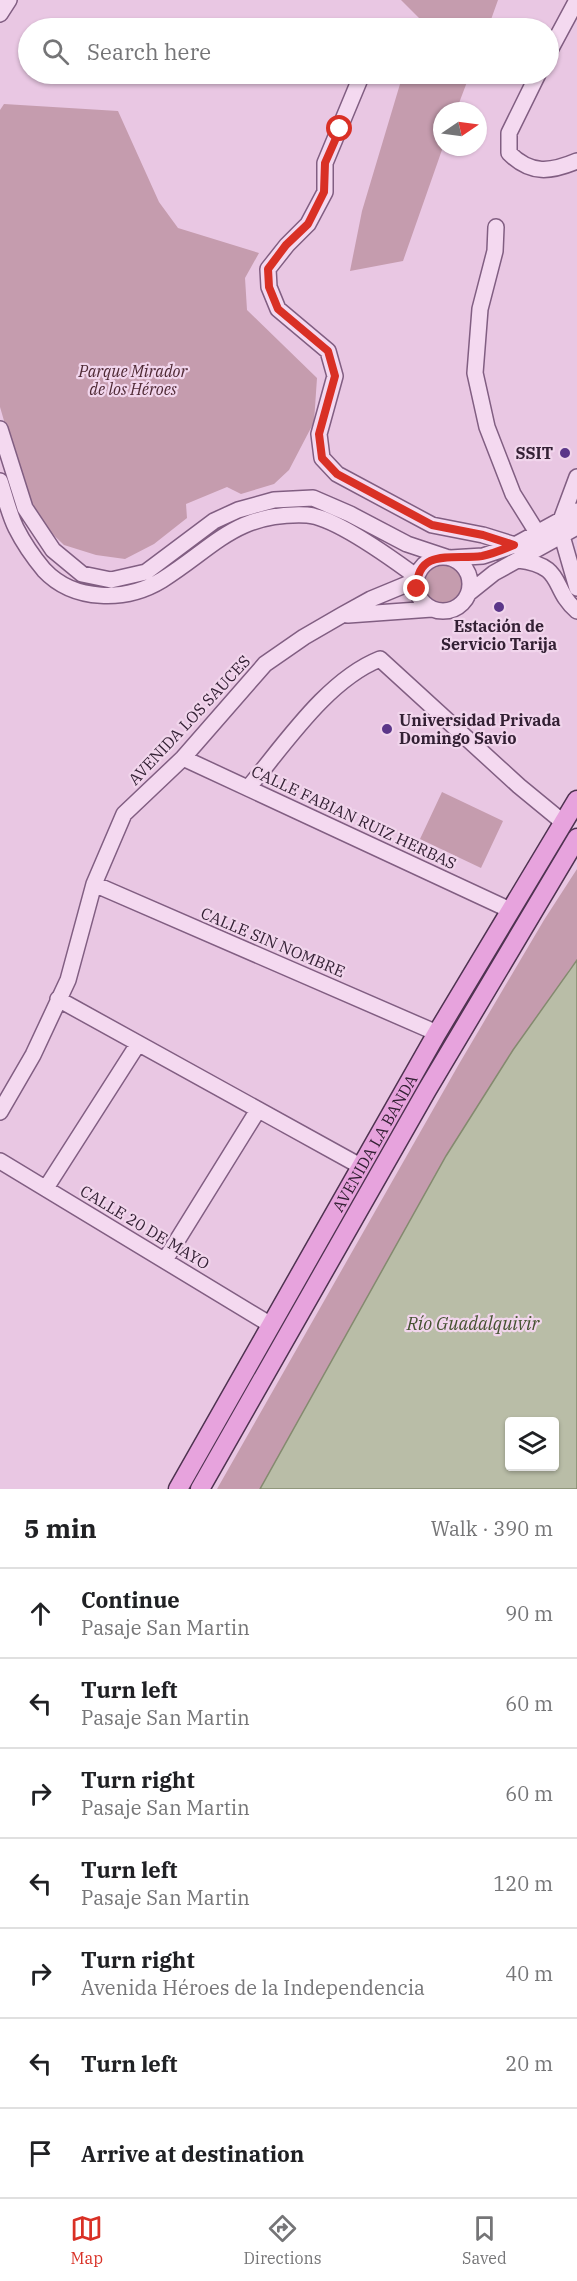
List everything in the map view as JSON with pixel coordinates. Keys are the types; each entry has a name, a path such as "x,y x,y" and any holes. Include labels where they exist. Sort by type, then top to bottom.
{"main road":[{"name":"AVENIDA LA BANDA","path":"178,1489 437,1033 577,800"},
{"name":"AVENIDA LA BANDA","path":"200,1489 427,1090 577,838"}],"street":[{"path":"0,14 9,0"},
{"path":"559,35 577,0"},
{"path":"358,84 325,163 324,192 308,224 286,245 268,269 269,287 278,309 328,351 335,376 319,434 322,458 337,474 432,525 483,535 541,564 550,571 577,611"},
{"path":"533,84 509,133 509,153 519,163 539,170 558,169 577,161"},
{"path":"496,227 495,251 480,309 475,373 487,427 513,494 538,534"},
{"path":"0,429 25,508 52,550 82,574 111,580 146,572 214,521 238,510 274,500 313,498 350,514 407,544 448,557 458,561 469,575 469,593 465,602 453,610 432,609 419,597 417,579 421,569 428,562 436,558 448,557 483,556 516,553 577,512"},
{"path":"577,477 559,526 577,588"},
{"path":"0,481 16,528 45,571 72,590 102,596 134,593 161,580 208,545 239,526 277,516 310,515 336,525 385,553 417,579"},
{"path":"469,593 538,534 559,526 577,527"},
{"name":"AVENIDA LOS SAUCES","path":"0,1112 33,1055 68,980 94,884 124,814 183,758 265,664 304,637 342,615 371,599 417,579"},
{"name":"AVENIDA LOS SAUCES","path":"342,615 432,609"},
{"path":"248,788 326,695 361,667 380,658 519,786 564,823"},
{"name":"CALLE FABIAN RUIZ HERBAS","path":"183,758 510,910"},
{"name":"CALLE SIN NOMBRE","path":"94,884 437,1033"},
{"path":"58,999 362,1167"},
{"path":"46,1188 138,1044"},
{"path":"165,1260 258,1110"},
{"name":"CALLE 20 DE MAYO","path":"0,1161 272,1325"}],"green space":[{"path":"401,0 498,0 492,18 419,18"},
{"path":"400,84 466,84 459,102 433,102 433,156 440,156 403,261 350,271 362,211"},
{"name":"Parque Mirador de los Héroes","path":"4,104 118,111 159,202 178,228 259,253 245,278 247,310 317,378 314,422 289,470 274,484 241,494 227,487 186,504 187,518 154,544 125,559 96,555 64,545 40,522 21,479 0,407 0,110"},
{"path":"443,565 457,571 463,585 457,599 443,605 429,599 423,585 429,571"},
{"path":"442,792 503,821 481,868 420,839"},
{"path":"577,869 577,960 261,1489 217,1489 459,1064 544,920"}],"water":[{"name":"Río Guadalquivir","path":"577,960 577,1489 260,1489 446,1156 513,1050"}],"place":[{"name":"SSIT","path":"565,453"},
{"name":"Estación de Servicio Tarija","path":"499,607"},
{"name":"Universidad Privada Domingo Savio","path":"387,729"}],"route":[{"path":"340,129 325,163 324,192 308,224 286,245 268,269 269,287 278,309 328,351 335,376 319,434 322,458 337,474 432,525 483,535 514,545 483,556 436,558 421,569 417,589"}]}
